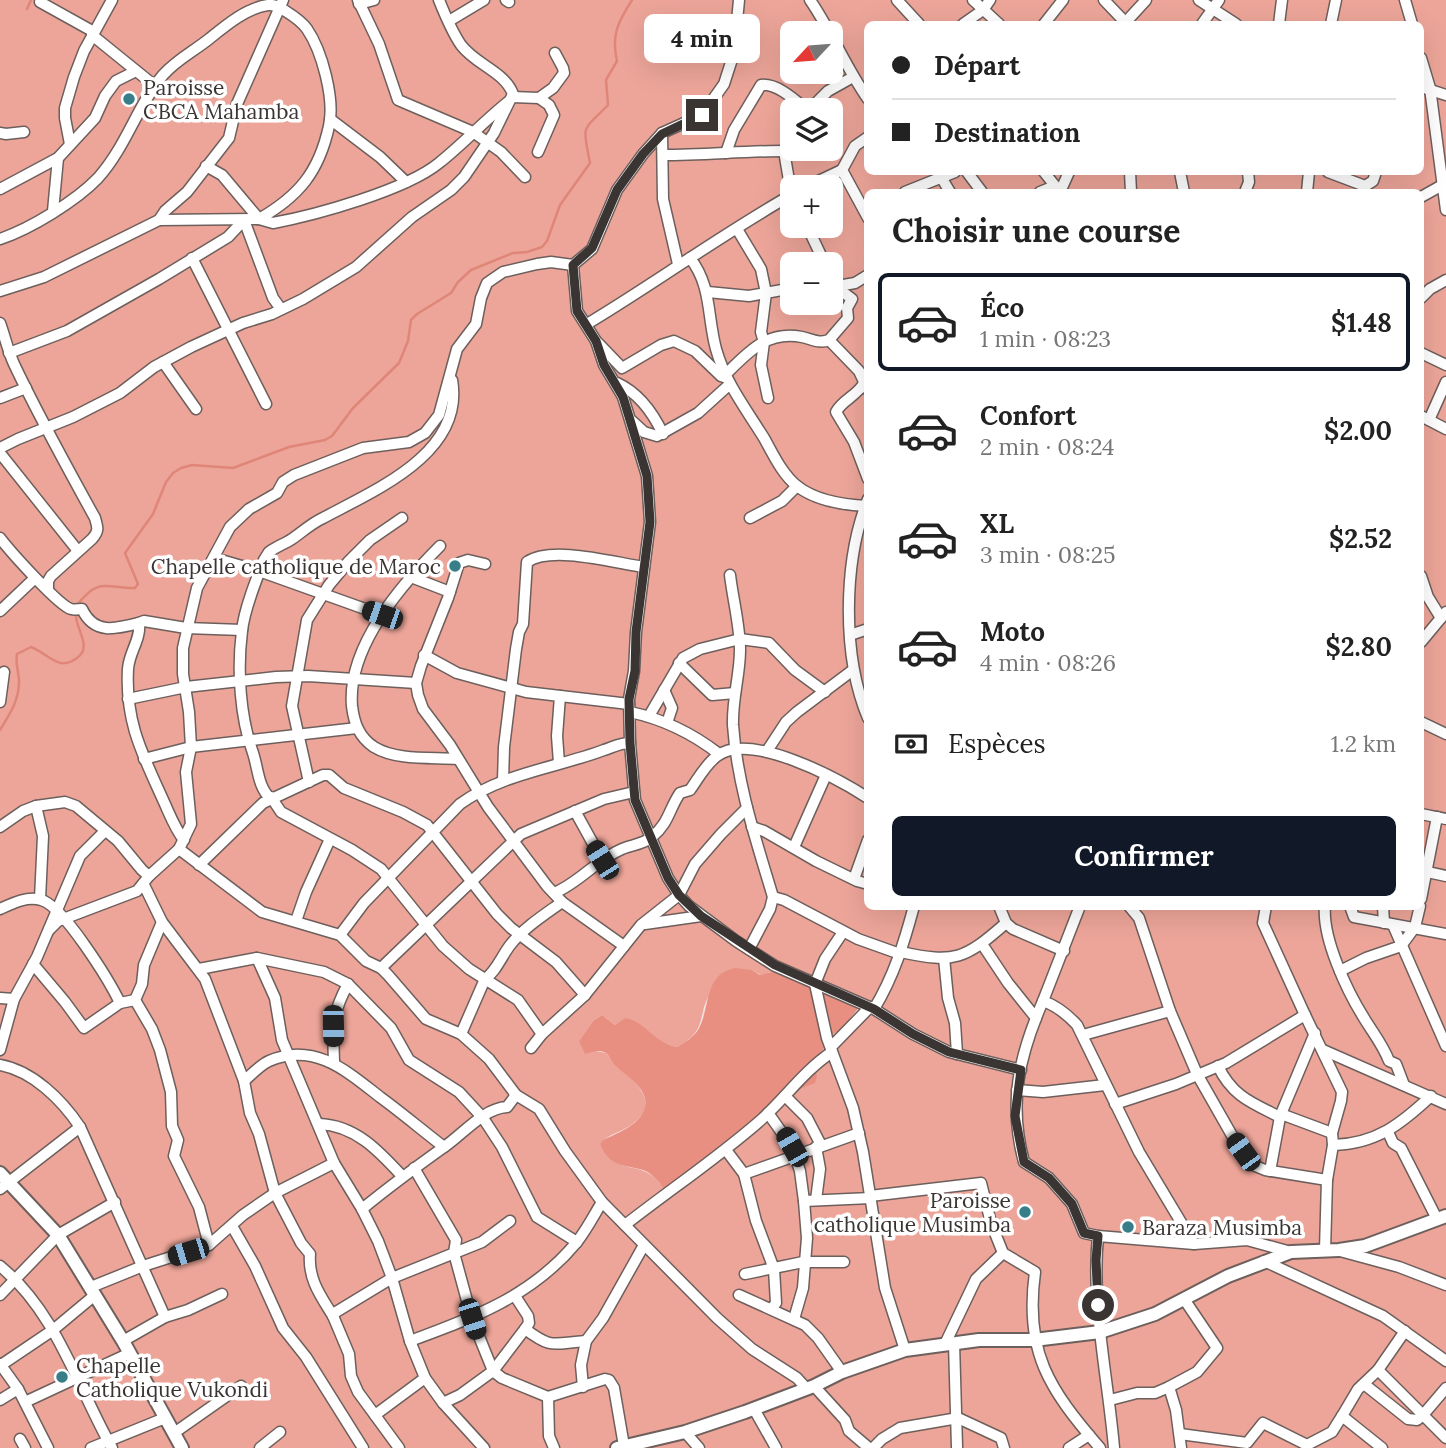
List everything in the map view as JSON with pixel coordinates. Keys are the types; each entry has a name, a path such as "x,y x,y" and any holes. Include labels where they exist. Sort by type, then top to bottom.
{"street":[{"path":"70,144 65,108 78,66 112,0"},
{"path":"374,0 359,2 379,44 398,100 473,132 488,142 525,177"},
{"path":"78,551 0,451 18,439 120,393 163,362 228,329 303,299 356,267 417,213 451,190 464,177 488,142 513,92 504,80 462,46 439,0"},
{"path":"449,21 484,0"},
{"path":"61,914 137,891 181,844 191,824 186,772 191,747 182,657 186,628 197,588 224,535 249,509 277,493 283,482 294,475 363,448 409,442 425,433 439,415 457,349 476,324 481,298 491,278 503,272 537,264 551,262 573,265 592,248 617,190 643,154 662,134 702,115 724,84 734,53 739,0"},
{"path":"810,0 864,93"},
{"path":"897,0 916,21"},
{"path":"973,0 996,21"},
{"path":"967,21 983,10 990,0"},
{"path":"1046,21 1063,0"},
{"path":"1104,0 1123,21"},
{"path":"1127,21 1146,0"},
{"path":"1199,0 1216,5 1233,21"},
{"path":"1279,21 1282,0"},
{"path":"1332,21 1336,0"},
{"path":"1405,0 1411,21"},
{"path":"40,2 93,34 155,86"},
{"path":"159,220 165,211 187,192 231,133 237,104 281,4"},
{"path":"0,239 23,229 79,195 104,171 123,144 155,86 173,66 228,23 266,5 281,4 299,20 316,46 324,71 330,119 322,151 303,186 285,203 259,219"},
{"path":"1204,21 1216,5"},
{"path":"0,292 44,277 159,220 259,219 273,223 290,220 405,182 439,164 512,98 539,98 554,88 562,79 563,68 555,53"},
{"path":"0,189 58,158 95,118 105,96 116,81 136,71"},
{"path":"821,98 853,77"},
{"path":"726,153 734,130 761,85 772,87 793,98"},
{"path":"1425,88 1446,95"},
{"path":"1425,88 1445,183 1446,210"},
{"path":"538,152 554,115 549,105 539,98"},
{"path":"330,119 380,158 405,182"},
{"path":"0,133 24,132"},
{"path":"662,134 663,199 678,264"},
{"path":"831,175 842,170 855,146 864,140"},
{"path":"663,155 780,152"},
{"path":"53,211 58,158"},
{"path":"206,166 222,175 259,219"},
{"path":"842,170 864,208"},
{"path":"912,189 947,175"},
{"path":"1046,175 1058,189"},
{"path":"1336,175 1365,186 1373,181 1375,175"},
{"path":"942,177 948,189"},
{"path":"1424,195 1445,183"},
{"path":"587,324 678,264 780,203"},
{"path":"244,220 270,290 281,309"},
{"path":"9,353 67,331 228,237 244,220"},
{"path":"737,229 761,269 766,293 761,332 764,342 761,365 768,398"},
{"path":"192,258 266,404"},
{"path":"690,258 699,269 708,292 713,338 719,360 772,453 797,486 823,500 864,504"},
{"path":"573,265 577,311 596,341 604,365 617,383 645,465 650,508 630,708 630,743 638,811 679,895 701,916 775,965 872,1008 913,1034 957,1054 1021,1070"},
{"path":"843,285 864,277"},
{"path":"1424,295 1446,280"},
{"path":"708,292 749,296 780,290"},
{"path":"829,340 848,318 847,308 852,299 843,293"},
{"path":"0,323 9,353 45,429 98,528 98,533 51,576 48,589"},
{"path":"631,421 653,437 663,434 698,413 728,379 743,356 782,334 817,341 829,340 864,368"},
{"path":"596,341 622,368 661,345 674,341 695,351 721,376 728,379"},
{"path":"1424,354 1446,365"},
{"path":"163,362 196,410"},
{"path":"450,372 454,386 450,414 431,450 393,478 319,519 273,549 264,559 242,630 241,681 247,742 253,753 260,782 281,812 367,859 388,878 455,958 518,1000 542,1034"},
{"path":"1446,382 1425,418 1446,429"},
{"path":"617,383 647,407 663,434"},
{"path":"0,398 26,387"},
{"path":"864,389 837,408 836,412 864,469"},
{"path":"750,518 782,501 797,486"},
{"path":"309,782 292,706 304,628 323,595 349,561 402,518"},
{"path":"0,538 63,605 76,609 98,627 112,630 151,622 186,628 242,630"},
{"path":"862,538 849,605 853,670 864,698"},
{"path":"440,546 411,577 382,615 358,661 351,699 357,728 366,740 383,751 397,755 458,759"},
{"path":"503,781 504,747 519,632 523,624 527,562 535,557 553,554 644,567"},
{"path":"214,558 259,571 382,615"},
{"path":"485,564 468,561 459,563 416,683 423,709 478,793 554,893 562,902 624,946"},
{"path":"730,575 740,639 732,709 736,749 747,808 773,897 770,909 749,949"},
{"path":"411,577 450,592"},
{"path":"0,611 35,578"},
{"path":"1424,585 1428,597 1444,614 1424,638"},
{"path":"139,623 139,637 128,667 128,699 136,738 181,844 199,865 254,907 273,916 340,935 366,961 381,968 426,1019 461,1034 489,1059 516,1095 539,1109 602,1202 644,1245 717,1318 752,1349 810,1387 845,1420 849,1431 871,1448 900,1428 958,1418 1002,1443 995,1448"},
{"path":"850,635 864,630"},
{"path":"649,716 678,663 700,649 740,639 769,643 795,670 825,692"},
{"path":"424,655 457,673 512,688 630,708 667,723 719,754"},
{"path":"678,663 712,695 734,693"},
{"path":"767,751 792,717 853,670"},
{"path":"0,702 4,672"},
{"path":"128,699 186,687 296,676 416,683"},
{"path":"664,690 672,708 667,723"},
{"path":"559,763 557,736 560,696"},
{"path":"1424,724 1446,734"},
{"path":"144,759 191,747 357,728"},
{"path":"340,935 356,912 460,804 503,781 612,746 630,743"},
{"path":"554,893 602,860 650,839 672,813 673,804 680,793 690,790 719,754 736,749 767,751 800,762 864,796"},
{"path":"199,865 271,798 323,775 329,775 344,788 415,817 435,832 497,914 519,935 556,962 585,995"},
{"path":"794,847 826,775"},
{"path":"381,968 514,840 527,831 604,799 634,792"},
{"path":"0,827 23,811 36,806 65,802 76,806 118,841 142,870 162,922 205,979 244,1082 250,1113 259,1134 275,1193 297,1237 310,1254 309,1266 315,1288 333,1316 348,1354 351,1376 358,1392 399,1448"},
{"path":"36,806 43,836 40,899"},
{"path":"531,1048 542,1034 585,995 641,925 679,895 695,864 747,808"},
{"path":"575,811 602,860"},
{"path":"1424,868 1441,818"},
{"path":"752,827 864,883"},
{"path":"0,1050 3,1022 49,930 58,921 80,856 105,831"},
{"path":"296,921 330,839"},
{"path":"854,879 864,851"},
{"path":"1424,871 1446,876"},
{"path":"773,897 843,932 901,953 944,958 971,951 1006,923"},
{"path":"0,909 24,899 40,899 61,914 112,987 120,1003"},
{"path":"461,1034 485,979 492,975 502,955 519,935 562,902"},
{"path":"625,1225 726,1150 768,1113 872,1008 886,990 901,953 913,910"},
{"path":"1001,910 1006,923 1038,941 1064,951"},
{"path":"1079,910 1035,1018 1021,1070 1015,1116 1024,1162 1049,1178 1072,1204 1084,1233 1194,1244 1247,1241 1291,1252"},
{"path":"1132,910 1139,918 1170,1011 1197,1074 1234,1139 1253,1165 1270,1171 1327,1180"},
{"path":"1265,910 1263,923 1342,1092 1332,1133 1333,1145 1327,1180 1325,1250"},
{"path":"1325,910 1325,932 1340,971 1363,1016 1384,1046 1389,1060 1396,1064 1404,1085"},
{"path":"1351,910 1354,917 1446,934"},
{"path":"1384,910 1388,924 1401,946 1446,1046"},
{"path":"1340,971 1366,958 1401,946 1415,927 1419,910"},
{"path":"641,925 701,916"},
{"path":"135,1000 142,984 144,965 162,922"},
{"path":"843,932 825,959 814,984 831,1049 853,1108 871,1197 885,1288 905,1350"},
{"path":"982,944 1035,1018"},
{"path":"199,969 257,958 324,972 348,984 391,1028 410,1060 459,1092 483,1118 502,1147 537,1217 578,1242"},
{"path":"257,958 275,998 280,1031 289,1055 334,1163 362,1209 392,1279 410,1341 425,1378 443,1403 484,1448"},
{"path":"944,958 948,998 955,1023 957,1054"},
{"path":"33,964 84,1028 120,1003 135,1000"},
{"path":"334,1062 333,1026 336,1006 348,984"},
{"path":"0,998 14,999"},
{"path":"135,1000 152,1029 160,1050 171,1092 172,1126 178,1140 174,1156 198,1206 209,1245"},
{"path":"1043,1001 1067,1014 1083,1035 1139,1153 1194,1244"},
{"path":"1083,1035 1170,1011"},
{"path":"1115,1104 1176,1084 1218,1066 1305,1015"},
{"path":"1270,1171 1280,1116 1315,1033"},
{"path":"1323,1050 1446,1104"},
{"path":"244,1082 266,1062 289,1055 334,1062 354,1074 444,1147"},
{"path":"0,1065 20,1072 48,1091 68,1110 80,1127 165,1317"},
{"path":"1218,1066 1231,1089 1244,1099 1280,1116 1332,1133"},
{"path":"1017,1090 1044,1092 1105,1085"},
{"path":"362,1209 402,1176 483,1118 499,1107 507,1107 516,1095"},
{"path":"785,1096 807,1118 818,1146 820,1169 816,1200"},
{"path":"1333,1145 1350,1145 1388,1132 1431,1096"},
{"path":"768,1113 795,1154 804,1201 807,1238 803,1288 794,1319"},
{"path":"319,1124 333,1124 355,1134 381,1153 402,1176"},
{"path":"80,1127 3,1181 58,1235 127,1347 182,1448"},
{"path":"1339,1251 1365,1246 1442,1217 1401,1148 1393,1143 1388,1132"},
{"path":"744,1174 859,1133"},
{"path":"726,1150 744,1174 756,1221 774,1269 776,1303 772,1308"},
{"path":"48,1448 26,1402 1,1365 53,1330 93,1291 143,1266 209,1245 275,1193 334,1163"},
{"path":"414,1168 456,1240 454,1253 472,1319 493,1371 502,1378 548,1397 606,1379 614,1388 621,1447 685,1432 754,1409 842,1372 905,1350 949,1343 1034,1340 1100,1332 1155,1314 1228,1276 1291,1252 1339,1251 1399,1267 1446,1285"},
{"path":"804,1201 871,1197 981,1183 991,1223 1003,1253 1035,1272 1031,1300 1034,1340 1040,1360 1054,1388 1100,1448"},
{"path":"0,1295 58,1235 115,1202"},
{"path":"410,1341 472,1319 515,1296 555,1265 578,1242 602,1202"},
{"path":"333,1316 392,1279 482,1242 510,1221"},
{"path":"232,1226 255,1266 283,1328 306,1357 363,1448"},
{"path":"1098,1236 1096,1260 1100,1332 1114,1448"},
{"path":"583,1387 581,1365 586,1341 603,1318 644,1245"},
{"path":"957,1447 958,1418 954,1385 956,1363 949,1343 976,1279 1003,1253"},
{"path":"1264,1261 1351,1301 1405,1331 1446,1361"},
{"path":"745,1274 803,1262 844,1262"},
{"path":"0,1266 15,1278 53,1330 110,1444"},
{"path":"26,1402 78,1377 127,1347 165,1317 188,1310 222,1294"},
{"path":"739,1295 805,1325 818,1338 842,1372"},
{"path":"443,1403 470,1389 493,1371 529,1323 528,1316 515,1296"},
{"path":"1110,1400 1137,1393 1155,1393 1169,1387 1197,1371 1217,1348 1184,1299"},
{"path":"524,1329 548,1345 586,1341"},
{"path":"1180,1434 1247,1443 1263,1423 1307,1445 1332,1432 1364,1384 1378,1370 1405,1331"},
{"path":"1378,1370 1446,1438"},
{"path":"375,1415 425,1378"},
{"path":"1364,1384 1408,1419 1417,1420 1446,1388"},
{"path":"174,1433 241,1386"},
{"path":"1169,1387 1176,1410 1181,1448"},
{"path":"0,1400 18,1390"},
{"path":"548,1397 549,1436 554,1448"},
{"path":"754,1409 776,1448"},
{"path":"1342,1416 1382,1448"},
{"path":"91,1448 110,1444 165,1418"},
{"path":"260,1448 280,1432"},
{"path":"685,1432 699,1448"},
{"path":"1069,1448 1088,1435"}],"shaded area":[{"path":"0,0 1446,0 1446,1448 0,1448","holes":["752,970 761,975 771,972 859,1009 840,1031 824,1037 821,1052 812,1066 660,1184 646,1172 613,1161 600,1145 612,1134 628,1127 640,1117 645,1107 644,1097 632,1079 606,1053 596,1051 579,1041 593,1021 602,1015 615,1025 626,1018 657,1039 677,1047 696,1031 713,986"]},
{"path":"735,968 752,970 760,975 771,972 780,974 860,1006 840,1031 824,1037 825,1046 813,1063 817,1076 815,1083 794,1091 668,1189 664,1189 649,1173 618,1164 604,1152 600,1145 602,1141 634,1123 642,1114 645,1099 638,1086 606,1053 598,1051 585,1054 579,1041 593,1021 602,1015 615,1025 625,1018 632,1020 662,1041 677,1047 698,1030 709,993 718,977"}],"waterway":[{"path":"27,9 31,0"},
{"path":"77,605 97,587 135,588 138,584 125,553 153,514 166,482 173,473 192,465 233,468 289,447 325,440 332,436 353,408 399,363 408,341 411,320 417,314 451,293 471,270 513,253 542,247 547,241 560,205 590,163 586,129 608,105 606,80 617,61 615,36 632,0"},
{"path":"0,730 17,695 17,654 31,647 57,662 68,663 82,653 84,648 76,611"}],"place":[{"name":"Paroisse CBCA Mahamba","path":"129,99"},
{"name":"Chapelle catholique de Maroc","path":"455,566"},
{"name":"Paroisse catholique Musimba","path":"1025,1212"},
{"name":"Baraza Musimba","path":"1128,1227"},
{"name":"Chapelle Catholique Vukondi","path":"62,1377"}],"route":[{"path":"702,115 672,127 643,154 617,190 598,228 596,242 584,257 573,265 577,311 587,324 596,341 601,360 623,397 647,476 650,522 636,632 635,671 629,699 630,743 638,811 661,864 679,895 689,906 736,941 798,977 874,1009 931,1044 949,1052 1021,1070 1015,1116 1024,1162 1049,1178 1072,1204 1084,1233 1098,1236 1098,1305"}]}
